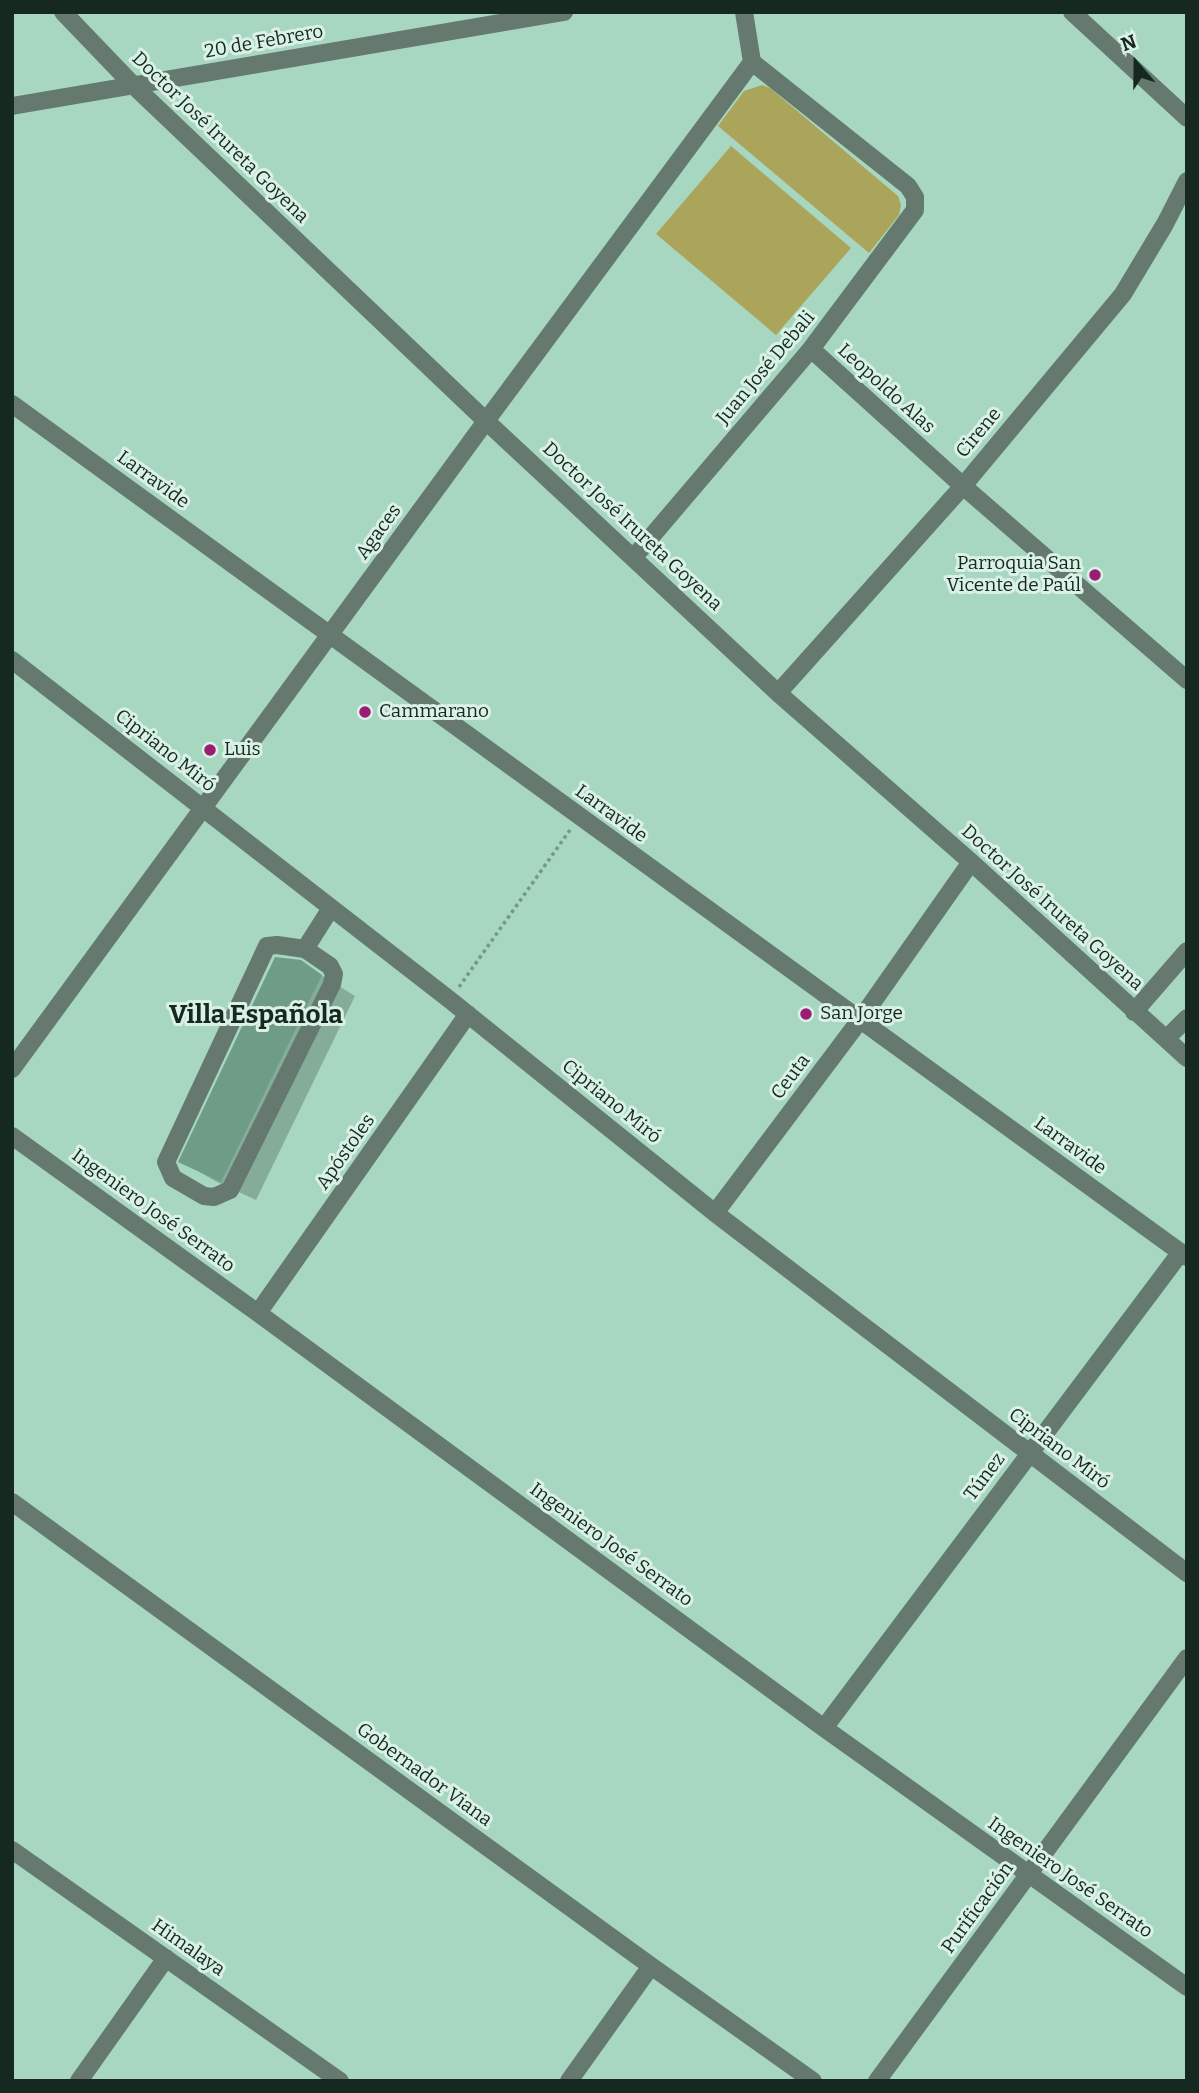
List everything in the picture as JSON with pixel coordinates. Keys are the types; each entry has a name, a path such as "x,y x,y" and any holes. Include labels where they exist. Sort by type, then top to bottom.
{"street":[{"name":"Doctor José Irureta Goyena","path":"63,12 133,85 486,421 778,693 971,862 1187,1058"},
{"name":"20 de Febrero","path":"12,106 508,17 564,12"},
{"path":"744,12 752,62"},
{"path":"1072,12 1187,118"},
{"name":"Juan José Debali","path":"634,557 811,349 915,210 915,197 908,186 752,62"},
{"name":"Agaces","path":"12,1069 752,62"},
{"name":"Cirene","path":"778,693 962,486 1123,293 1165,224 1187,181"},
{"name":"Leopoldo Alas","path":"811,349 962,486 1183,670"},
{"name":"Larravide","path":"12,404 1184,1254"},
{"name":"Cipriano Miró","path":"12,660 468,1014 715,1213 1187,1573"},
{"name":"Ceuta","path":"715,1213 860,1020 971,862"},
{"path":"305,949 331,908"},
{"path":"267,946 305,949 330,966 334,974 332,984 230,1190 214,1197 204,1196 173,1178 166,1162 267,946"},
{"path":"1135,1012 1187,951"},
{"name":"Apóstoles","path":"258,1313 468,1014"},
{"path":"1166,1039 1187,1018"},
{"name":"Ingeniero José Serrato","path":"12,1136 824,1727 1187,1987"},
{"name":"Túnez","path":"824,1727 1029,1452 1184,1254"},
{"name":"Gobernador Viana","path":"12,1502 813,2081"},
{"name":"Purificación","path":"877,2081 1187,1658"},
{"name":"Himalaya","path":"12,1850 340,2081"},
{"path":"79,2081 166,1958"},
{"path":"569,2081 651,1966"}],"path":[{"path":"450,1000 579,817"}],"shaded area":[{"path":"762,85 770,88 898,196 901,205 899,215 869,253 718,126 744,91"},
{"path":"731,146 851,248 776,335 656,234"}],"building":[{"path":"275,957 301,960 322,975 221,1182 178,1162"}],"place":[{"name":"Parroquia San Vicente de Paúl","path":"1095,575"},
{"name":"Cammarano","path":"365,712"},
{"name":"Luis","path":"210,750"},
{"name":"San Jorge","path":"806,1014"}],"district":[{"name":"Villa Española","path":"256,1016"}]}
